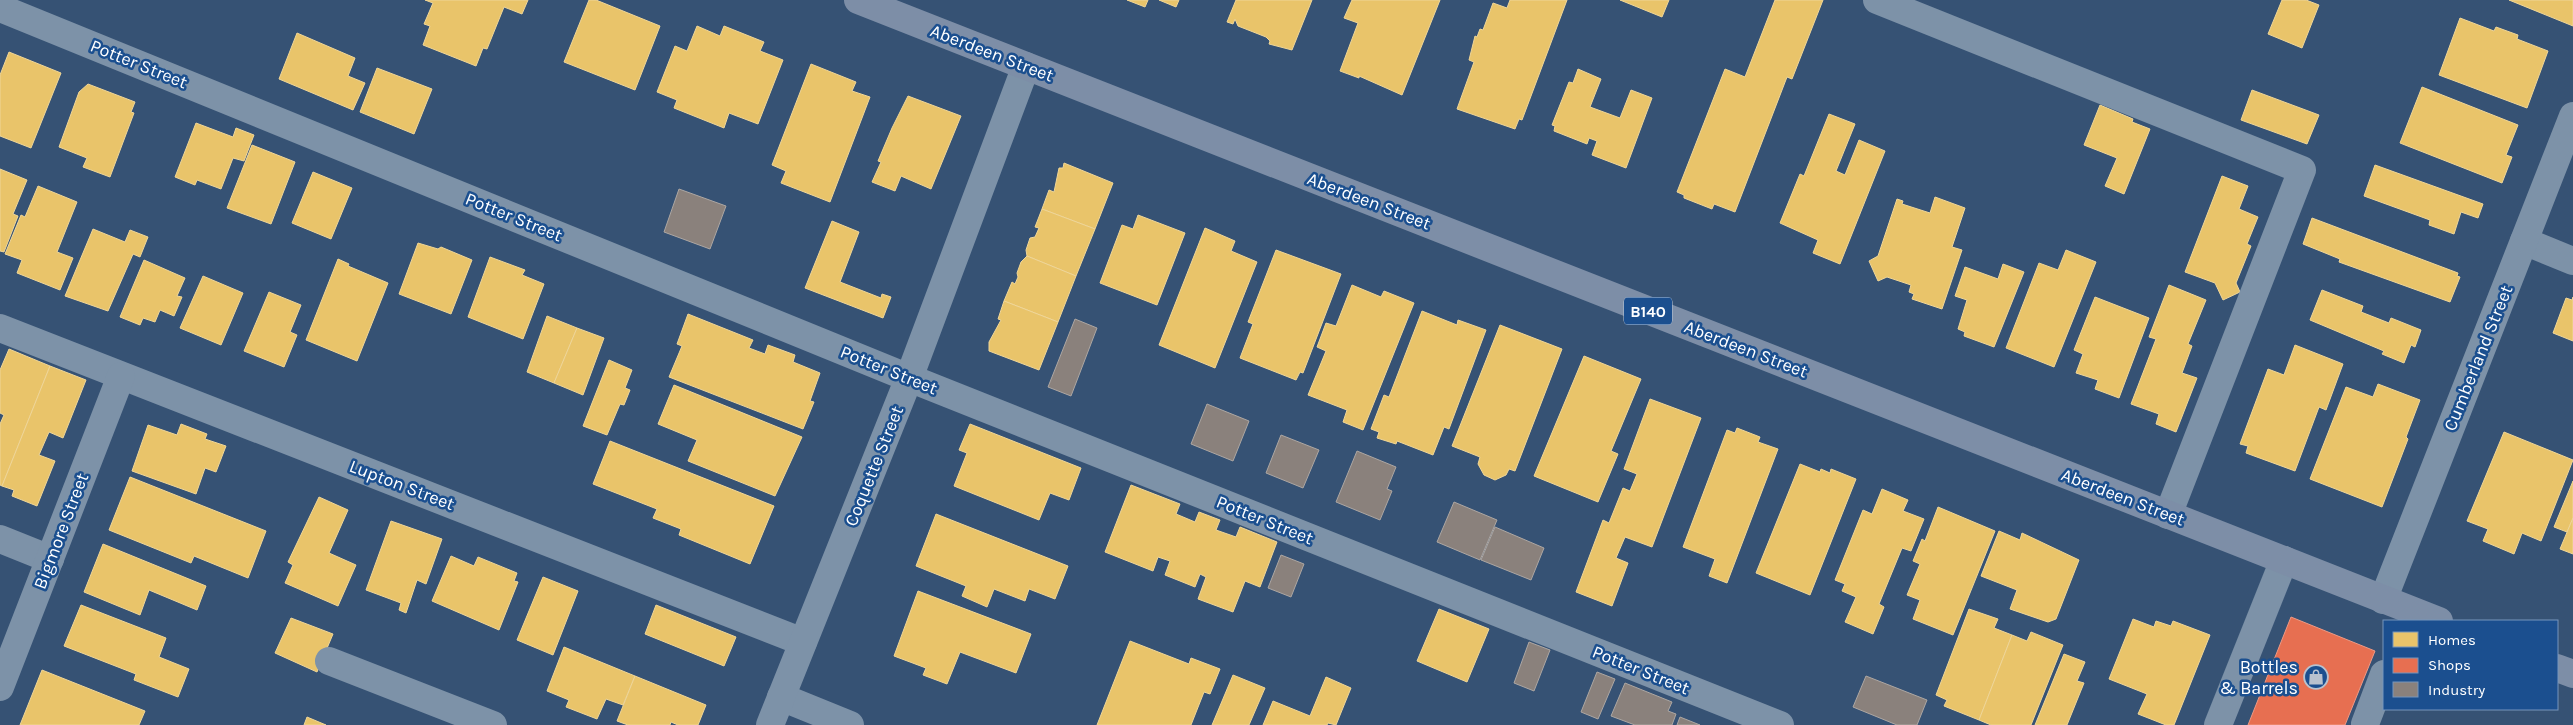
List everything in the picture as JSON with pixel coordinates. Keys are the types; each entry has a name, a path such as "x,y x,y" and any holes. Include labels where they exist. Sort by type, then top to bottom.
{"main road":[{"name":"Aberdeen Street","path":"858,0 2284,560 2383,600 2408,616 2433,620"},
{"path":"2558,668 2573,674"}],"street":[{"path":"1877,0 2302,170 2168,515"},
{"name":"Potter Street","path":"0,8 909,378 1780,725"},
{"name":"Coquette Street","path":"770,725 909,378 1026,66"},
{"name":"Cumberland Street","path":"2383,600 2573,116"},
{"path":"2524,241 2573,261"},
{"name":"Lupton Street","path":"0,328 803,642"},
{"name":"Bigmore Street","path":"0,687 122,376"},
{"path":"0,539 50,559"},
{"path":"2218,725 2284,560"},
{"path":"329,661 493,725"},
{"path":"2365,724 2383,677"},
{"path":"781,697 850,725"}],"building: Homes":[{"path":"425,0 528,0 522,14 504,7 487,49 483,48 476,66 423,45 430,26 424,24 433,3"},
{"path":"589,0 596,0 660,26 635,90 564,62"},
{"path":"1127,0 1148,0 1145,7"},
{"path":"1159,0 1179,0 1176,7"},
{"path":"1236,0 1312,0 1292,50 1269,44 1270,41 1266,37 1238,26 1235,19 1233,24 1227,22"},
{"path":"1352,0 1440,0 1402,95 1359,76 1359,78 1340,71 1358,23 1344,18"},
{"path":"1510,0 1567,0 1522,120 1519,119 1515,129 1457,109 1474,62 1469,60 1475,36 1477,37 1480,29 1483,30 1493,3 1507,8"},
{"path":"1620,0 1669,0 1662,17"},
{"path":"1775,0 1823,0 1792,79 1787,77 1735,212 1714,204 1712,209 1684,198 1684,195 1677,192 1725,69 1745,77"},
{"path":"2282,0 2306,0 2319,5 2302,48 2268,34"},
{"path":"2509,0 2573,0 2573,26"},
{"path":"2460,18 2494,31 2496,27 2518,35 2517,39 2548,51 2527,108 2439,75"},
{"path":"697,26 720,36 724,26 764,42 760,51 783,60 758,124 729,113 724,128 674,108 677,100 657,92 675,46 687,51"},
{"path":"297,33 355,58 348,76 365,83 353,110 279,79"},
{"path":"9,52 61,73 31,148 0,136 0,75"},
{"path":"811,64 856,82 852,91 870,97 830,202 781,183 786,171 772,165"},
{"path":"377,68 432,89 414,134 360,112"},
{"path":"1578,69 1601,79 1590,107 1620,118 1631,90 1652,98 1626,168 1592,155 1597,141 1589,138 1587,144 1554,131 1555,126 1552,125 1569,82 1573,83"},
{"path":"88,84 135,102 131,112 134,113 110,177 83,167 87,158 59,147 79,92"},
{"path":"2422,87 2518,125 2506,155 2512,157 2502,183 2400,143"},
{"path":"2252,90 2319,115 2307,144 2241,120"},
{"path":"908,96 961,116 931,189 901,176 895,191 872,182 881,162 878,161"},
{"path":"2100,105 2133,119 2132,122 2150,129 2124,194 2105,186 2117,158 2084,145"},
{"path":"1829,114 1855,124 1836,171 1845,175 1859,140 1885,151 1840,264 1813,253 1818,240 1780,223 1800,174 1804,176"},
{"path":"196,123 233,137 236,128 254,135 244,161 233,158 221,189 197,180 195,185 175,177"},
{"path":"252,145 295,162 271,224 227,208"},
{"path":"1064,163 1113,183 1095,229 1042,209 1049,190 1054,192 1059,168 1063,168"},
{"path":"2375,165 2483,204 2478,218 2461,212 2454,234 2429,225 2430,220 2364,196"},
{"path":"0,169 27,180 13,214 18,216 4,252 0,251"},
{"path":"313,172 352,188 331,239 292,223"},
{"path":"2222,176 2248,186 2239,209 2258,217 2247,244 2251,246 2236,283 2240,292 2223,300 2215,283 2185,272"},
{"path":"38,186 77,202 57,252 73,258 60,290 17,273 22,260 5,254 21,215 25,217"},
{"path":"1935,197 1965,208 1952,247 1962,250 1942,309 1912,299 1914,294 1909,292 1911,285 1887,277 1878,281 1869,261 1878,256 1897,199 1903,201 1902,204 1930,213"},
{"path":"1042,209 1095,229 1076,276 1027,256 1026,250 1030,238 1035,237 1039,228 1035,227"},
{"path":"1138,215 1185,233 1157,305 1100,283 1122,225 1133,229"},
{"path":"2312,218 2458,273 2457,276 2460,277 2450,302 2339,262 2340,259 2303,244"},
{"path":"832,221 859,232 840,282 881,298 882,294 891,297 883,318 805,288"},
{"path":"1205,228 1235,241 1231,251 1257,262 1215,368 1159,345"},
{"path":"93,229 125,242 130,230 148,237 140,257 133,254 108,311 65,296"},
{"path":"418,243 438,249 441,247 472,260 451,314 399,294"},
{"path":"1276,250 1341,274 1303,373 1300,372 1296,380 1240,358 1253,324 1248,322"},
{"path":"2066,250 2096,262 2054,367 2006,348 2039,263 2058,270"},
{"path":"1027,256 1076,276 1058,322 1004,301 1012,282 1015,284 1021,262"},
{"path":"490,257 525,270 522,275 544,284 523,339 468,317"},
{"path":"338,259 349,264 348,266 388,283 357,361 306,340"},
{"path":"144,260 185,278 177,296 182,297 174,316 160,310 155,322 143,318 140,325 120,317"},
{"path":"2003,264 2024,272 1994,347 1964,336 1965,332 1958,329 1967,300 1955,296 1965,267 1998,279"},
{"path":"203,276 243,293 221,345 180,328"},
{"path":"1352,285 1381,297 1384,291 1414,303 1363,430 1343,422 1347,410 1308,395 1326,351 1317,347 1326,323 1336,326"},
{"path":"2169,285 2206,300 2188,344 2192,346 2182,373 2197,378 2176,432 2156,424 2159,414 2131,404 2156,339 2149,337"},
{"path":"2322,290 2363,306 2361,312 2389,323 2391,318 2421,330 2415,347 2411,345 2404,363 2382,354 2384,351 2310,320"},
{"path":"269,292 301,305 290,332 297,335 284,367 244,351"},
{"path":"2095,297 2149,318 2119,398 2095,389 2098,380 2076,373 2083,354 2074,350"},
{"path":"2573,297 2573,341 2553,333 2566,298 2572,300"},
{"path":"1004,301 1058,322 1039,370 989,351 989,342 1001,320 998,319"},
{"path":"1422,311 1457,325 1458,320 1486,330 1449,429 1444,427 1433,455 1397,441 1396,444 1377,438 1379,432 1371,429 1384,395 1389,397"},
{"path":"688,314 753,340 749,348 765,354 768,345 795,355 793,362 820,373 810,401 814,402 803,429 669,377 682,346 677,344"},
{"path":"547,316 577,328 554,383 527,372"},
{"path":"1500,325 1562,349 1515,471 1509,469 1506,475 1495,480 1484,475 1478,464 1480,457 1452,446"},
{"path":"577,328 604,338 583,395 554,383"},
{"path":"2295,345 2343,364 2326,410 2319,407 2295,471 2246,453 2248,446 2240,444 2268,369 2284,375"},
{"path":"9,349 50,366 2,486 0,485 0,424 4,415 0,413 0,370"},
{"path":"1584,356 1641,379 1611,451 1618,454 1598,502 1534,476"},
{"path":"609,360 632,370 625,388 630,390 624,405 620,404 607,435 583,426"},
{"path":"50,366 86,380 63,438 49,432 39,455 55,461 37,506 12,496 14,490 2,486"},
{"path":"2378,384 2420,400 2406,437 2408,439 2382,507 2310,479 2346,387 2373,397"},
{"path":"674,385 802,437 775,496 688,461 697,440 658,424"},
{"path":"1650,399 1701,418 1652,547 1625,537 1616,558 1628,563 1612,606 1576,592 1603,520 1609,523 1623,488 1630,491 1637,474 1624,469"},
{"path":"181,424 207,434 205,439 226,446 216,472 205,468 196,494 132,471 148,425 177,435"},
{"path":"970,424 1081,468 1069,500 1050,493 1039,520 954,486 967,453 959,450"},
{"path":"1737,428 1760,437 1758,442 1778,449 1727,583 1709,576 1715,559 1683,547 1727,430 1735,433"},
{"path":"2504,432 2573,460 2541,541 2522,533 2514,554 2483,541 2488,529 2467,521"},
{"path":"610,441 774,506 750,564 679,535 681,529 653,518 657,509 593,484"},
{"path":"1800,464 1820,472 1821,469 1830,473 1831,469 1856,479 1810,595 1756,573"},
{"path":"130,477 266,531 248,578 194,556 191,563 109,530"},
{"path":"2573,481 2573,518 2567,532 2554,527"},
{"path":"1131,485 1180,504 1176,514 1195,522 1199,512 1220,520 1216,530 1236,537 1240,527 1277,542 1260,587 1245,581 1233,612 1198,599 1206,577 1200,574 1195,587 1165,575 1170,561 1158,557 1153,571 1105,552"},
{"path":"1882,489 1908,500 1903,511 1924,519 1911,551 1902,548 1879,604 1884,607 1873,634 1845,622 1856,597 1842,591 1845,584 1835,580 1863,510 1872,514"},
{"path":"319,497 348,510 329,553 356,565 338,606 285,583 293,565 288,562"},
{"path":"1938,507 1995,531 1953,635 1913,619 1920,600 1907,595 1920,564 1913,561 1922,539 1925,541"},
{"path":"936,514 1068,566 1055,599 1029,589 1025,601 994,589 987,607 962,596 966,586 916,566"},
{"path":"2573,518 2573,554 2560,549"},
{"path":"391,521 442,539 426,584 417,580 406,613 399,610 401,603 366,590"},
{"path":"1999,531 2020,540 2022,533 2079,560 2056,619 2048,622 2010,609 2017,590 1981,576"},
{"path":"103,544 206,586 197,610 149,590 140,615 84,592"},
{"path":"451,556 474,566 478,557 517,573 514,581 518,582 499,630 432,601"},
{"path":"543,577 578,591 553,655 517,640"},
{"path":"918,591 1031,634 1016,673 960,652 947,684 923,675 926,668 894,656"},
{"path":"81,605 166,638 159,657 189,669 178,697 134,680 136,674 64,646"},
{"path":"656,605 736,637 724,666 645,634"},
{"path":"1439,609 1489,629 1467,682 1417,661"},
{"path":"1969,609 1998,619 1994,628 2012,635 1979,720 1944,706 1947,700 1936,695"},
{"path":"291,618 333,634 317,672 275,653"},
{"path":"2133,619 2154,627 2156,621 2171,626 2173,621 2210,635 2174,725 2166,725 2138,714 2147,694 2109,679"},
{"path":"2031,632 2063,645 2031,725 1991,725 1979,720 2012,635 2027,641"},
{"path":"1130,641 1189,664 1191,658 1220,669 1210,694 1204,692 1191,725 1097,725"},
{"path":"564,647 635,676 623,705 606,699 597,719 566,707 569,700 547,691"},
{"path":"2064,654 2085,662 2077,681 2084,683 2067,725 2035,725"},
{"path":"42,670 145,711 139,725 20,725"},
{"path":"1233,675 1265,688 1249,725 1212,725"},
{"path":"635,676 706,705 698,725 678,725 671,722 670,725 628,725 617,721"},
{"path":"1326,677 1351,688 1336,725 1328,723 1327,725 1263,725 1273,701 1310,716"},
{"path":"307,717 326,725 304,725"}],"building: Shops":[{"name":"Bottles & Barrels","path":"2291,617 2375,651 2345,725 2248,725"}],"building: Industry":[{"path":"679,189 726,206 710,249 664,232"},
{"path":"1075,319 1097,328 1071,396 1048,387"},
{"path":"1207,404 1249,421 1233,461 1191,444"},
{"path":"1281,435 1319,450 1303,488 1266,473"},
{"path":"1357,451 1396,467 1387,489 1392,491 1380,520 1336,502"},
{"path":"1454,502 1497,520 1480,560 1437,542"},
{"path":"1495,527 1544,548 1531,580 1481,560"},
{"path":"1281,555 1304,564 1291,597 1268,588"},
{"path":"1529,642 1550,650 1534,691 1514,683"},
{"path":"1597,672 1615,679 1598,719 1581,712"},
{"path":"1866,676 1927,700 1917,725 1897,725 1853,707"},
{"path":"1625,683 1672,702 1668,711 1676,714 1672,725 1635,725 1611,716"},
{"path":"1680,717 1700,725 1677,725"}],"place":[{"name":"Bottles & Barrels","path":"2316,677"}]}
